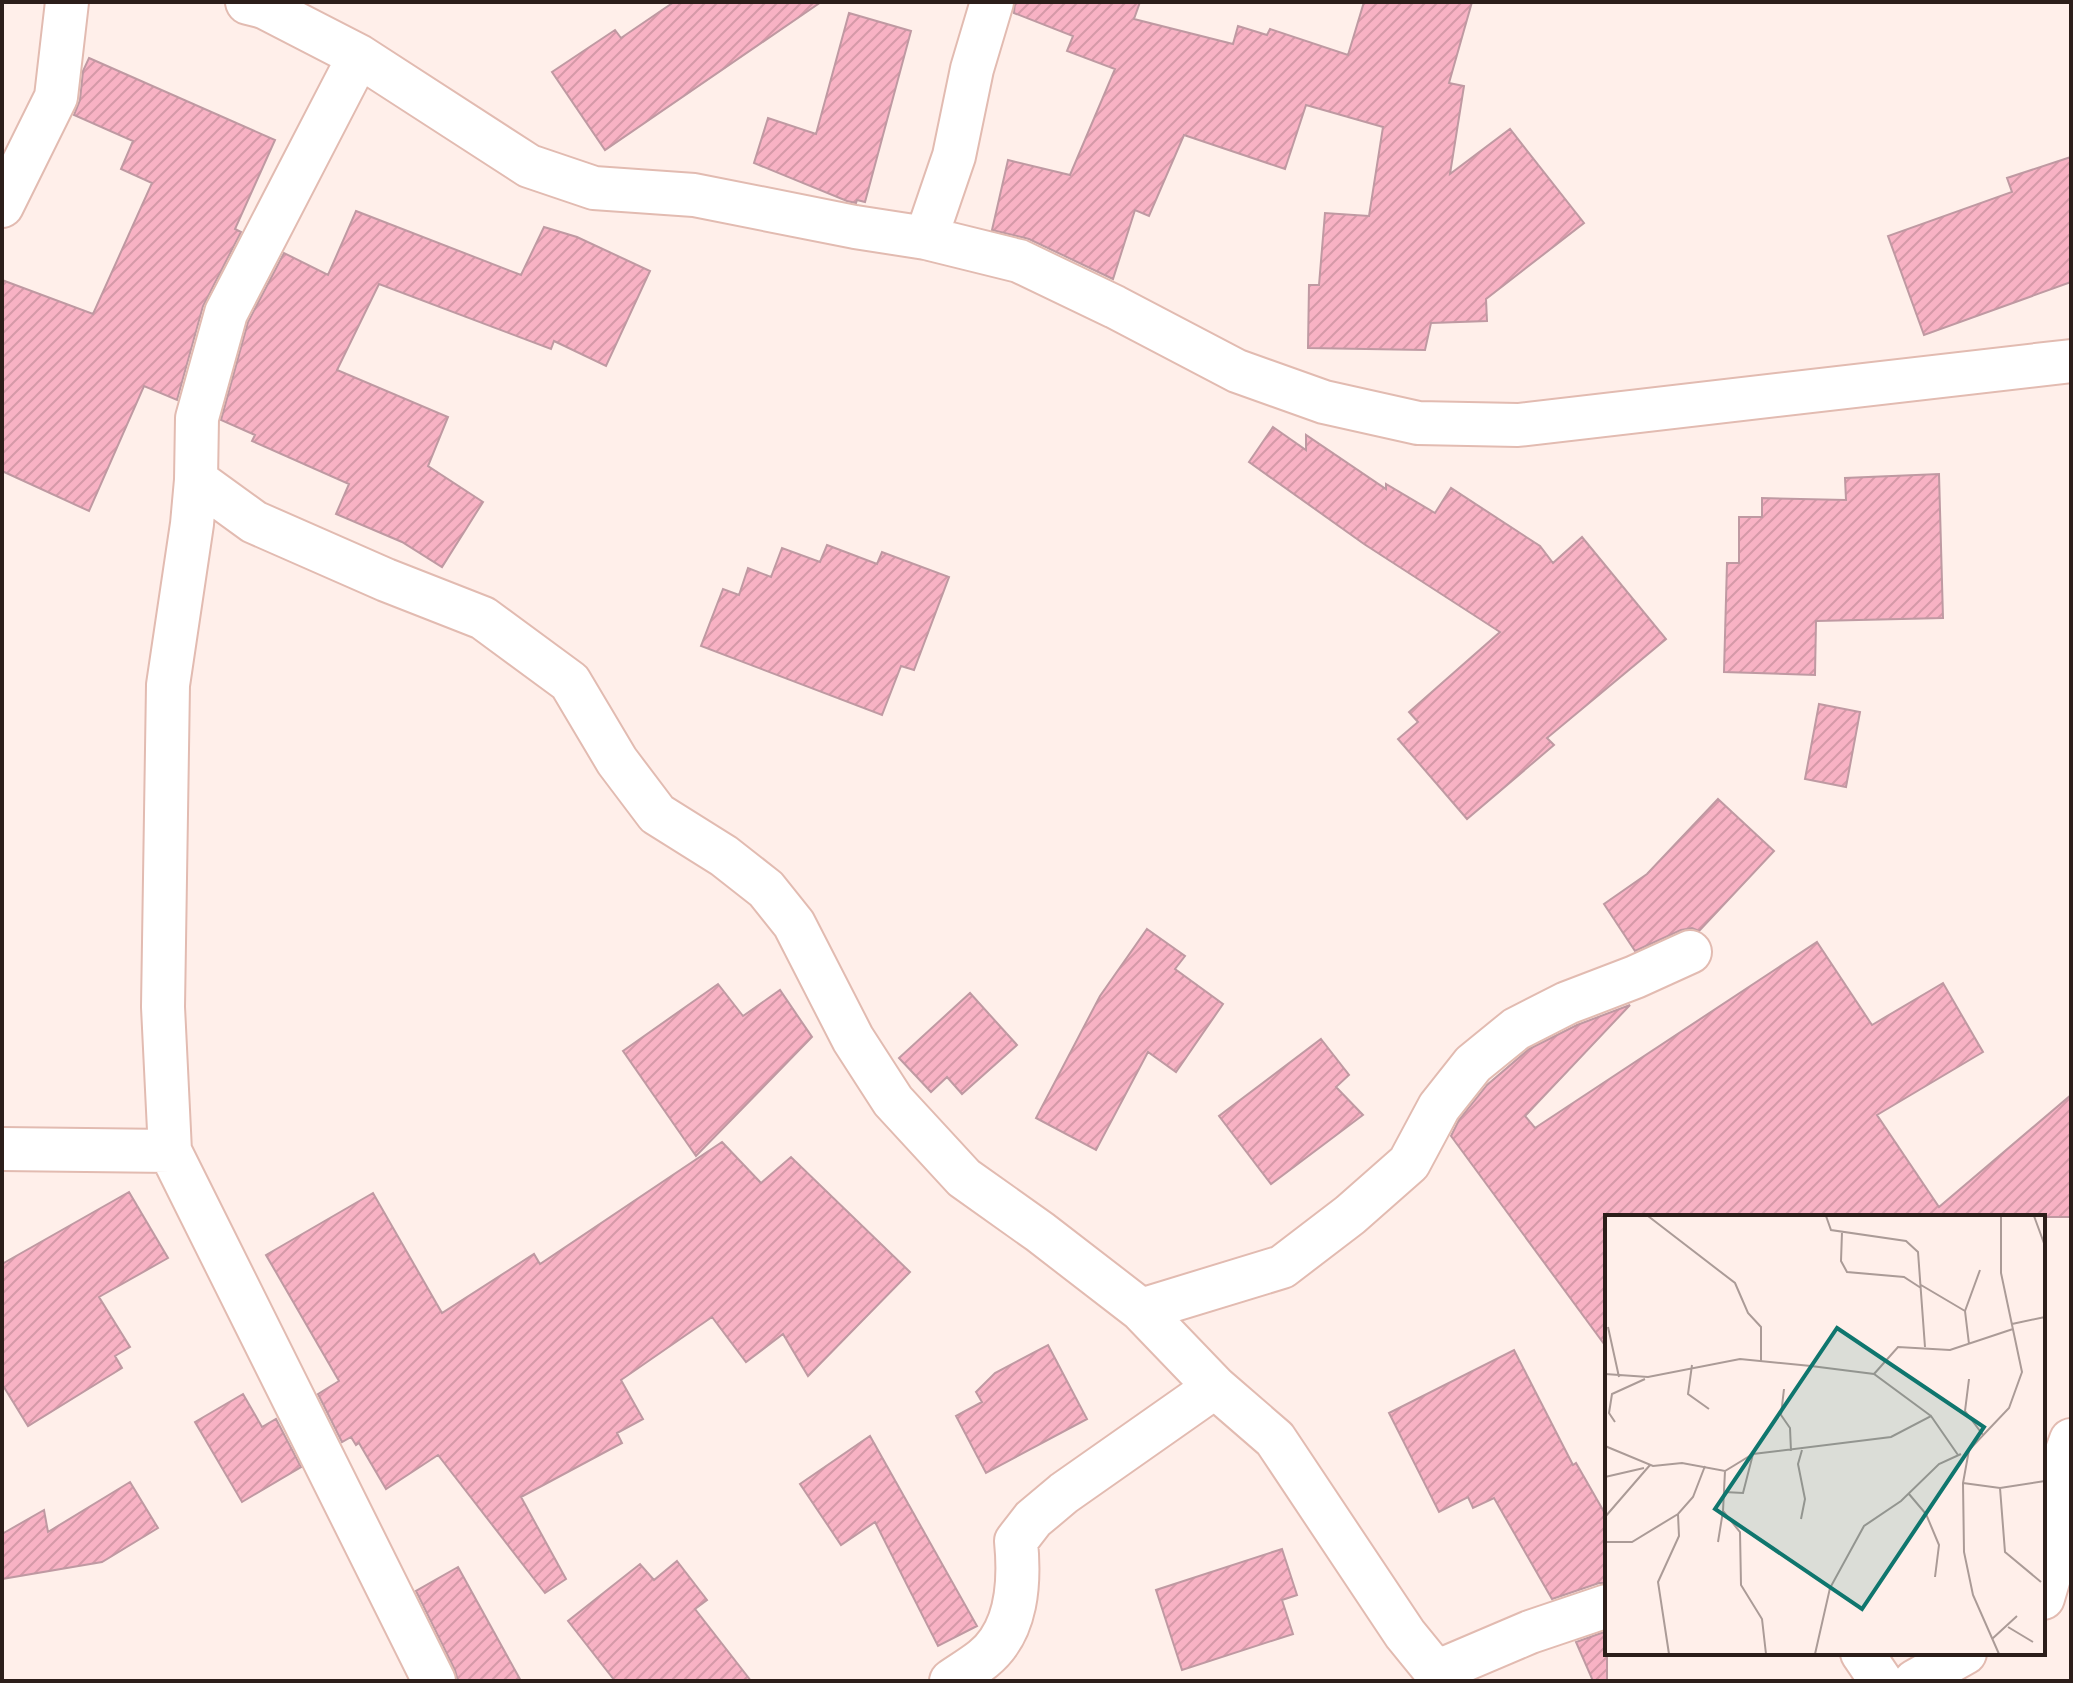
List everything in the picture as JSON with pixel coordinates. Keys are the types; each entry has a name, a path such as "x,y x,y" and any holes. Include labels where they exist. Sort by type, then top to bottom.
{"street":[{"path":"2,206 56,97 67,2"},
{"path":"926,238 954,156 972,69 992,2"},
{"path":"259,3 359,56 529,166 594,188 694,195 926,238 1019,261 1237,371 1324,402 1418,423 1518,425 2071,361"},
{"path":"359,56 226,313 197,418 192,524 168,685 163,1007 170,1151 434,1681"},
{"path":"196,480 254,522 386,580 483,618 570,682 617,761 657,814 724,856 766,889 794,924 853,1039 893,1101 964,1178 1141,1310 1215,1387 1275,1439 1405,1634 1442,1677 1530,1632 1605,1607"},
{"path":"1141,1310 1282,1267 1350,1215 1409,1163 1439,1107 1473,1064 1516,1029 1567,1003 1690,952"},
{"path":"2,1149 170,1151"},
{"path":"951,1681 985,1658 1005,1634 1013,1611 1019,1567 1016,1541 1033,1519 1064,1493 1215,1387"},
{"path":"2045,1591 2056,1554 2055,1484 2071,1440"},
{"path":"2045,1605 2071,1596"},
{"path":"1863,1655 1881,1681"},
{"path":"1915,1681 1961,1655"}],"building":[{"path":"674,2 821,2 605,150 552,72 615,30 621,38"},
{"path":"1015,2 1140,2 1134,19 1233,44 1238,26 1267,35 1270,29 1348,55 1364,2 1472,2 1449,83 1464,86 1450,174 1510,129 1584,223 1486,299 1487,321 1431,323 1425,350 1308,348 1309,285 1319,285 1325,213 1369,216 1383,127 1306,105 1285,169 1184,135 1149,216 1135,210 1113,279 1029,239 992,230 1008,160 1070,175 1115,69 1067,51 1073,36 1014,13"},
{"path":"849,13 911,31 865,202 857,200 856,203 754,163 768,118 816,134"},
{"path":"89,58 275,140 235,229 241,232 203,306 177,400 144,386 89,511 2,471 2,280 93,314 152,183 121,169 133,141 74,115 80,100 83,71"},
{"path":"2071,157 2071,282 1924,335 1888,236 2012,192 2007,178"},
{"path":"356,211 521,275 544,227 577,237 650,271 606,366 554,341 551,349 379,284 337,370 448,417 428,466 483,502 442,567 402,542 336,514 349,484 252,441 255,435 221,420 248,322 284,253 328,275"},
{"path":"1273,427 1306,450 1306,435 1386,489 1386,484 1435,513 1451,488 1540,546 1553,563 1582,537 1666,639 1547,738 1554,745 1467,819 1398,739 1418,722 1409,712 1500,632 1364,544 1249,462"},
{"path":"1939,474 1943,618 1816,621 1815,675 1724,672 1727,563 1739,563 1739,517 1762,517 1762,498 1846,500 1845,478"},
{"path":"827,545 877,564 882,552 949,577 914,670 901,666 882,715 701,646 723,589 739,595 748,568 771,577 782,548 820,562"},
{"path":"1819,704 1860,712 1846,787 1805,779"},
{"path":"1718,799 1774,851 1699,931 1692,928 1681,930 1635,951 1604,904 1647,874"},
{"path":"1147,929 1185,956 1175,969 1223,1004 1176,1072 1148,1052 1096,1150 1036,1118 1100,996"},
{"path":"1817,942 1872,1025 1943,983 1983,1052 1877,1115 1939,1207 2071,1095 2071,1217 1605,1215 1605,1345 1451,1136 1459,1120 1487,1085 1529,1049 1577,1025 1630,1005 1525,1116 1535,1128"},
{"path":"718,984 743,1016 780,990 812,1037 696,1156 623,1051"},
{"path":"970,993 1017,1045 962,1094 947,1077 931,1092 899,1058"},
{"path":"1321,1039 1349,1075 1336,1087 1363,1115 1271,1184 1219,1116"},
{"path":"722,1142 761,1183 791,1157 910,1272 808,1376 783,1334 746,1362 712,1317 621,1380 643,1419 617,1433 622,1443 521,1497 566,1579 545,1593 438,1455 386,1489 359,1443 356,1445 351,1437 342,1442 318,1394 339,1381 266,1255 373,1193 442,1313 534,1254 540,1264"},
{"path":"129,1192 168,1258 99,1297 130,1347 115,1356 122,1368 28,1426 2,1384 2,1264"},
{"path":"1048,1345 1087,1419 986,1473 956,1416 982,1402 976,1392 995,1373"},
{"path":"1514,1350 1573,1465 1576,1463 1605,1514 1605,1583 1552,1599 1494,1498 1473,1508 1468,1497 1439,1512 1389,1413"},
{"path":"243,1394 262,1427 276,1419 301,1467 242,1502 195,1422"},
{"path":"870,1436 977,1626 938,1646 875,1522 841,1545 800,1484"},
{"path":"130,1482 158,1528 102,1562 2,1579 2,1534 44,1510 48,1532"},
{"path":"1282,1549 1297,1595 1282,1600 1293,1634 1182,1670 1156,1590"},
{"path":"677,1561 707,1600 695,1609 751,1681 615,1681 568,1621 640,1564 654,1580"},
{"path":"458,1567 521,1681 458,1681 416,1591"},
{"path":"1605,1632 1607,1681 1593,1681 1576,1642"}]}
